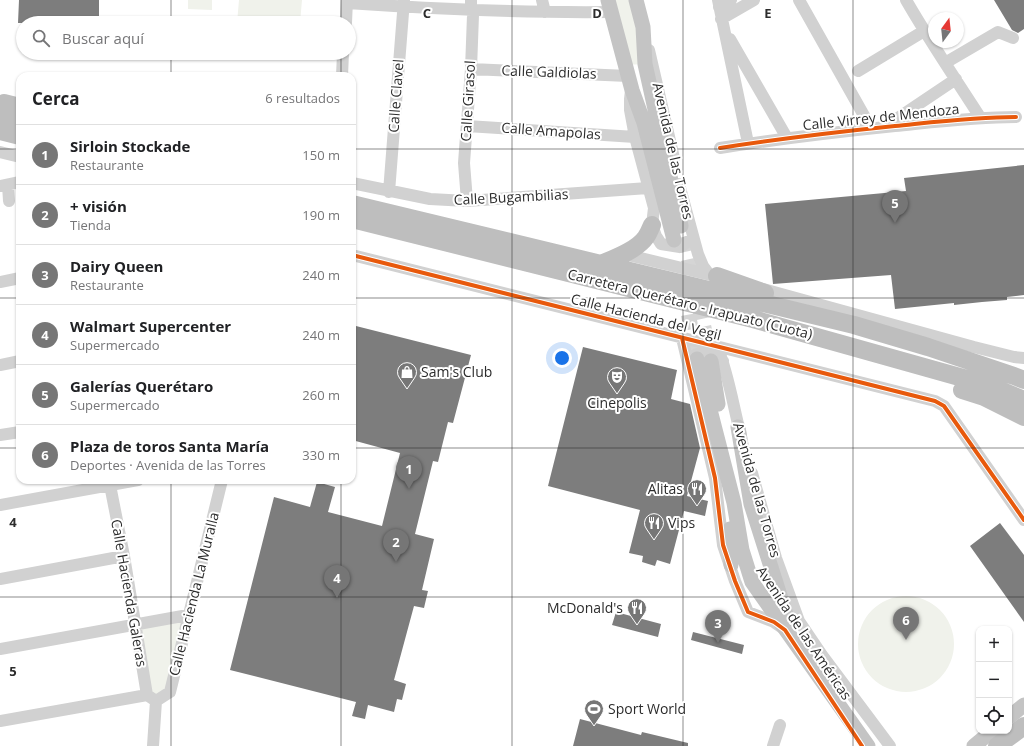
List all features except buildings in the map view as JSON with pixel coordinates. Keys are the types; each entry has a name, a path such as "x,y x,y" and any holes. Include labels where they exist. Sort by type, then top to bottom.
{"highway":[{"path":"5,104 16,116"},
{"path":"0,131 16,135"},
{"name":"Carretera Querétaro - Irapuato (Cuota)","path":"356,205 854,325 1024,380"},
{"name":"Carretera Querétaro - Irapuato (Cuota)","path":"356,220 753,319 988,385 1024,400"},
{"path":"601,264 624,254 646,237 652,225"},
{"path":"713,275 854,325"},
{"path":"753,319 830,350 984,397 1024,417"},
{"path":"978,364 1024,371"},
{"path":"997,746 1024,726"},
{"path":"1018,746 1024,742"}],"main road":[{"name":"Avenida de las Torres","path":"636,0 643,27 645,64 684,238"},
{"name":"Avenida de las Torres","path":"610,6 630,83 684,238"},
{"name":"Avenida de las Torres","path":"705,360 717,396 732,430 742,503"},
{"name":"Avenida de las Torres","path":"705,360 722,455 742,503"},
{"path":"732,430 735,456 759,556 763,565 769,572 783,579"},
{"path":"722,455 731,539 731,565"},
{"name":"Avenida de las Américas","path":"742,503 750,550 760,574 788,630 875,746"},
{"name":"Avenida de las Américas","path":"742,503 742,550 752,582 868,746"},
{"path":"1012,715 1024,705"},
{"path":"974,746 988,734"}],"street":[{"path":"542,0 545,12"},
{"path":"730,0 718,3 748,143"},
{"path":"723,24 754,0"},
{"path":"799,0 870,128"},
{"path":"906,0 924,31 980,117"},
{"path":"346,16 347,1 471,5 545,12 610,6"},
{"name":"Calle Clavel","path":"389,192 403,3"},
{"name":"Calle Girasol","path":"467,201 464,163 471,69 471,5"},
{"path":"723,24 787,138"},
{"path":"858,72 924,31"},
{"path":"945,63 998,32 1013,38"},
{"path":"342,72 343,60"},
{"name":"Calle Galdiolas","path":"471,69 630,83"},
{"path":"884,127 956,79"},
{"path":"630,83 630,110 635,137 654,208 652,225 661,244 680,247 684,238"},
{"name":"Calle Virrey de Mendoza","path":"720,148 748,143 870,128 980,117 1016,117"},
{"name":"Calle Amapolas","path":"467,126 635,137"},
{"path":"0,152 16,156"},
{"path":"9,201 4,185 16,183"},
{"name":"Calle Bugambilias","path":"356,184 389,192 430,199 467,201 648,188"},
{"name":"Avenida de las Torres","path":"684,238 713,275"},
{"path":"624,254 713,275 974,347 1024,358"},
{"name":"Calle Hacienda del Vegil","path":"356,256 935,401 944,406 1024,520"},
{"path":"0,282 16,279"},
{"name":"Avenida de las Torres","path":"682,338 705,360 715,478 723,545 731,565 735,581 748,612 774,622 788,630 862,746"},
{"name":"Avenida de las Torres","path":"705,360 717,346"},
{"path":"0,365 16,362"},
{"path":"0,435 16,433"},
{"path":"0,505 100,484"},
{"name":"Calle Hacienda Galeras","path":"109,484 124,556 135,624 152,698 153,746"},
{"name":"Calle Hacienda La Muralla","path":"152,698 170,692 221,484"},
{"path":"0,579 124,556"},
{"path":"783,579 799,621 822,655 890,746"},
{"path":"788,630 786,606 790,598"},
{"path":"0,649 188,615"},
{"path":"0,721 152,698"},
{"path":"772,746 780,725"}],"shaded area":[{"path":"188,0 212,0 212,10 188,9"},
{"path":"239,0 302,0 301,16 238,16"},
{"path":"608,0 636,0 645,64 625,65"},
{"path":"906,596 924,600 933,604 940,610 946,617 950,626 954,644 950,662 946,671 940,678 933,684 924,688 906,692 888,688 879,684 872,678 866,671 862,662 858,644 862,626 866,617 872,610 879,604 888,600"},
{"path":"188,615 170,692 156,701 147,695 135,624"}],"tunnel":[{"path":"683,237 711,358"},
{"path":"684,292 697,359"}],"cycle path":[{"path":"720,148 873,128 940,121 1016,117"},
{"path":"356,256 935,401 944,406 1024,520"},
{"path":"682,338 715,478 723,545 735,581 748,612 774,622 785,630 862,746"}],"place":[{"name":"Galerías Querétaro","path":"895,223"},
{"name":"Sam's Club","path":"407,389"},
{"name":"Cinepolis","path":"617,394"},
{"name":"Sirloin Stockade","path":"409,489"},
{"name":"Alitas","path":"697,506"},
{"name":"Vips","path":"654,540"},
{"name":"+ visión","path":"396,562"},
{"name":"Walmart Supercenter","path":"337,598"},
{"name":"McDonald's","path":"637,625"},
{"name":"Plaza de toros Santa María","path":"906,640"},
{"name":"Dairy Queen","path":"718,643"},
{"name":"Sport World","path":"594,726"}]}
